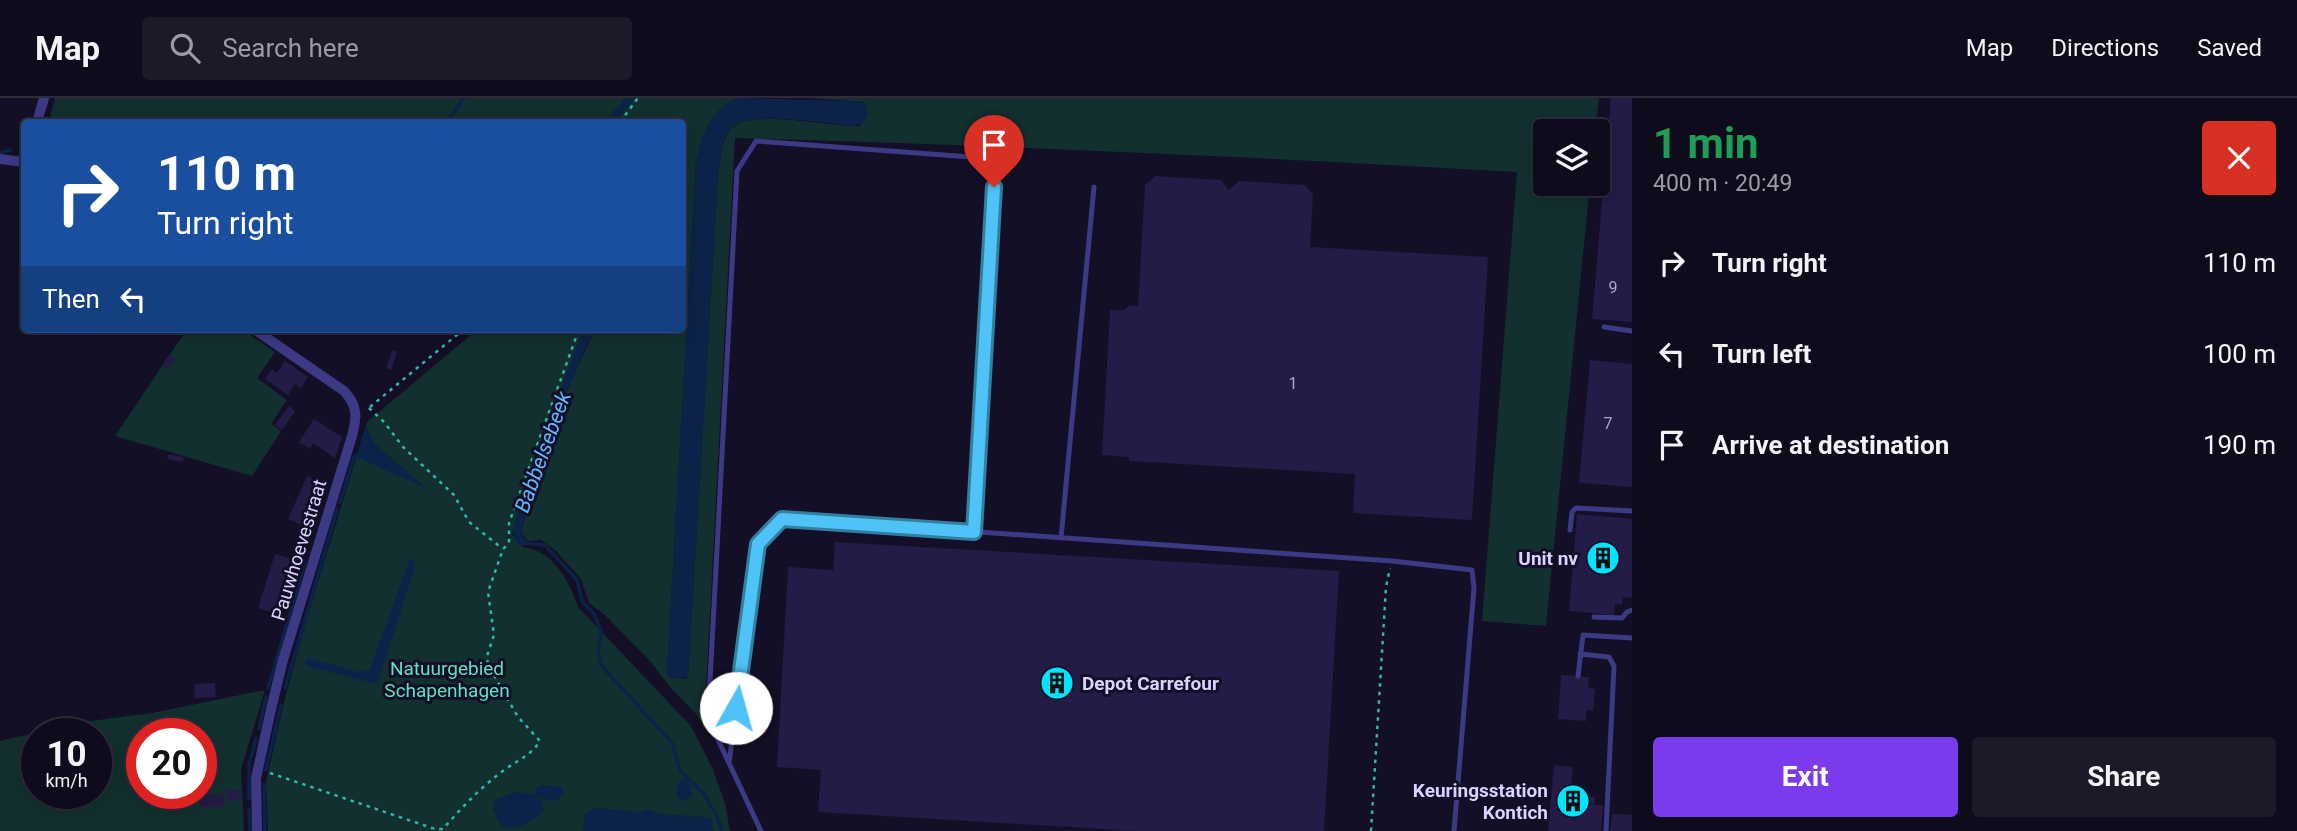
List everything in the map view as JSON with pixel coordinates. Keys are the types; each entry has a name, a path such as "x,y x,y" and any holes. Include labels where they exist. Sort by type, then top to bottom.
{"street":[{"path":"38,119 44,98"},
{"path":"0,159 21,162"},
{"name":"Pauwhoevestraat","path":"257,831 257,769 283,660 352,436 357,410 344,391 260,333"}],"lane":[{"path":"761,831 712,727 709,700 737,171 756,141 998,159"},
{"path":"974,532 994,187"},
{"path":"1061,538 1094,187"},
{"path":"1604,327 1632,331"},
{"path":"1570,530 1572,512 1576,508 1632,511"},
{"path":"729,763 758,544 782,519 1392,561 1472,570 1474,588 1454,831"},
{"path":"1594,617 1622,618 1632,610"},
{"path":"1578,676 1583,635 1632,638"},
{"path":"1580,654 1609,657 1614,666 1606,831"}],"path":[{"path":"622,119 638,98"},
{"path":"459,333 369,408 403,446 454,495 469,522 503,549"},
{"path":"443,829 507,768 532,753 540,741 518,718 488,665 487,656 494,635 488,592 503,549 509,543 509,523 578,333"},
{"path":"1371,831 1386,587 1392,561"},
{"path":"257,769 435,829 448,831"}],"green space":[{"path":"55,98 625,98 608,119 50,119"},
{"path":"634,98 740,98 730,102 715,115 705,132 696,162 667,673 669,677 688,677 722,146 730,130 739,123 753,120 860,126 863,102 807,98 1599,98 1596,119 1533,119 1533,196 1589,196 1546,626 1482,621 1517,172 1126,152 735,138 704,728 697,715 650,661 606,616 589,603 581,579 555,550 541,540 528,541 521,532 531,494 571,381 593,333 686,333 686,119 617,119"},
{"path":"184,333 247,333 275,352 257,378 287,400 271,424 281,431 252,476 115,436"},
{"name":"Natuurgebied Schapenhagen","path":"473,333 583,333 527,484 512,534 522,547 533,549 551,560 565,577 578,607 691,726 712,767 725,803 730,831 268,831 266,782 284,702 367,422"},
{"path":"265,690 241,769 244,831 0,831 0,741 21,736 21,809 112,809 112,718 152,713"}],"water":[{"path":"625,98 634,98 617,119 608,119"},
{"path":"740,98 849,101 865,103 868,112 864,122 855,126 757,119 733,127 725,137 718,177 688,677 671,679 667,673 696,162 709,123 722,108"},
{"path":"582,333 593,333 565,399 530,498 522,535 528,541 522,547 514,539 513,528 548,421"},
{"path":"366,426 374,443 427,489 357,457"},
{"path":"410,558 414,561 414,570 378,681 373,683 306,666 305,661 310,658 358,672 370,670"},
{"path":"682,779 689,783 691,788 691,797 685,801 680,800 676,793"},
{"path":"542,785 561,787 564,796 553,801 538,797 544,812 541,815 515,828 502,825 493,809 495,800 514,792 535,794 535,789"},
{"path":"597,808 640,812 648,809 661,814 707,817 712,819 713,831 583,831 585,813"}],"building":[{"path":"1611,98 1632,98 1632,322 1592,319 1603,196 1610,196"},
{"path":"1155,176 1221,180 1229,190 1239,181 1305,185 1313,195 1310,247 1488,257 1472,520 1353,513 1355,474 1129,461 1129,457 1102,455 1110,310 1124,310 1130,305 1138,306 1145,185"},
{"path":"392,350 397,352 391,370 386,368"},
{"path":"169,355 175,359 168,370 162,366"},
{"path":"1590,360 1632,364 1632,487 1579,483"},
{"path":"285,361 308,377 301,388 295,384 288,395 265,379 272,369 277,373"},
{"path":"289,406 295,411 282,430 275,425"},
{"path":"314,419 342,437 335,458 313,443 310,449 299,442"},
{"path":"168,454 184,457 183,462 167,459"},
{"path":"307,476 326,484 308,528 288,519"},
{"name":"Unit nv","path":"1577,514 1632,519 1632,598 1623,597 1622,605 1615,604 1614,615 1569,611"},
{"name":"Depot Carrefour","path":"835,542 1339,571 1324,831 1135,831 818,812 821,770 777,767 788,567 833,570"},
{"path":"275,554 295,560 278,614 258,608"},
{"path":"1561,675 1589,677 1588,688 1595,689 1593,711 1586,710 1586,721 1558,719"},
{"path":"215,683 216,697 195,698 194,684"},
{"name":"Keuringsstation Kontich","path":"1554,765 1573,767 1570,795 1595,797 1594,805 1603,805 1601,831 1548,831"},
{"path":"227,790 240,790 242,799 228,800"},
{"path":"217,794 225,794 225,807 217,807"},
{"path":"1612,814 1632,815 1632,831 1610,831"}],"waterway":[{"path":"449,119 464,98"},
{"path":"0,153 10,150"},
{"path":"340,502 354,457 358,455"},
{"path":"285,688 337,510"},
{"name":"Babbelsebeek","path":"523,543 545,545 577,580 582,601 594,614 602,633 598,649 601,665 672,743 681,772 703,792 722,831"},
{"path":"268,688 305,562"},
{"path":"259,729 266,697"},
{"path":"266,770 281,705"},
{"path":"249,799 249,764 256,739"},
{"path":"264,784 265,831"},
{"path":"249,809 250,831"}],"place":[{"name":"Unit nv","path":"1603,558"},
{"name":"Depot Carrefour","path":"1057,683"},
{"name":"Keuringsstation Kontich","path":"1573,801"}],"route":[{"path":"736,708 758,544 782,519 974,532 994,187"}]}
